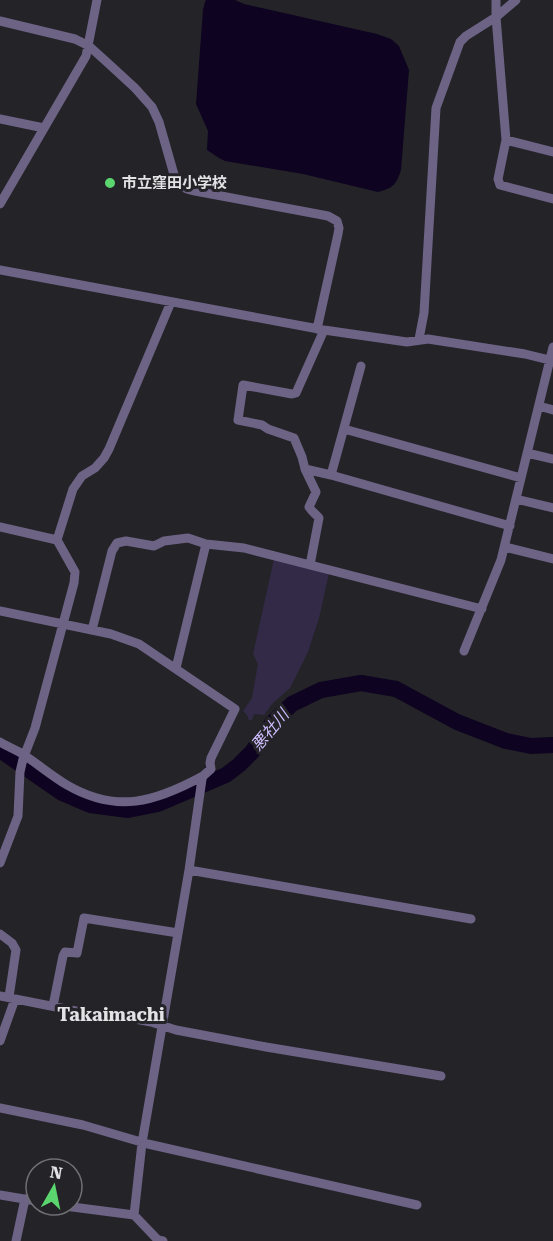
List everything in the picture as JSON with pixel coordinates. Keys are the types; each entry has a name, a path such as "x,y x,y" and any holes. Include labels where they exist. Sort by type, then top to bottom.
{"street":[{"path":"0,204 86,56 97,0"},
{"path":"496,0 506,140 498,180 500,185 553,199"},
{"path":"418,339 424,313 436,108 460,42 516,0"},
{"path":"0,21 75,39 89,46 135,88 152,107 159,122 175,178 185,189 328,216 337,221 339,228 320,330 296,393 243,385 238,420 262,425 294,438 316,492 309,507 319,518 310,565"},
{"path":"0,119 44,128"},
{"path":"506,140 553,152"},
{"path":"0,270 320,330 407,342 428,339 525,354 551,361"},
{"path":"1,858 18,816 20,772 35,728 74,583 75,572 57,540 73,489 82,476 104,459 171,302"},
{"path":"464,651 505,547 553,347"},
{"path":"331,475 361,366"},
{"path":"539,406 553,410"},
{"path":"344,429 521,478"},
{"path":"528,453 553,459"},
{"path":"305,469 510,526"},
{"path":"516,499 553,508"},
{"path":"0,527 57,540"},
{"path":"92,630 112,551 117,543 126,541 154,546 164,541 188,538 206,544 244,548 482,609"},
{"path":"176,668 206,544"},
{"path":"505,547 553,559"},
{"path":"0,611 111,634 139,644 235,709 211,758 211,769 203,778 148,800 110,802 88,796 0,742"},
{"path":"134,1215 142,1143 203,778"},
{"path":"189,870 471,919"},
{"path":"53,1006 63,956 65,952 77,953 84,918 178,933"},
{"path":"0,934 12,943 16,950 0,1041"},
{"path":"8,997 86,1013 130,1018 176,1030 266,1047 441,1076"},
{"path":"0,1108 83,1125 142,1143 417,1204"},
{"path":"0,1195 24,1199"},
{"path":"16,1241 24,1204"},
{"path":"84,1209 134,1215 159,1241"}],"shaded area":[{"path":"206,0 235,0 377,34 391,39 399,46 409,70 401,170 393,185 378,192 303,174 225,161 207,150 208,131 196,104 203,10"},
{"path":"274,559 329,573 319,618 308,652 290,688 272,704 264,715 254,714 252,720 249,720 243,711 252,698 258,664 253,654"}],"waterway":[{"name":"悪社川","path":"0,750 62,793 90,805 128,810 158,804 226,775 252,752 272,723 292,704 321,690 361,683 396,689 457,722 506,741 531,746 553,745"}],"place":[{"name":"市立窪田小学校","path":"110,183"}],"district":[{"name":"Takaimachi","path":"111,1014"}]}
